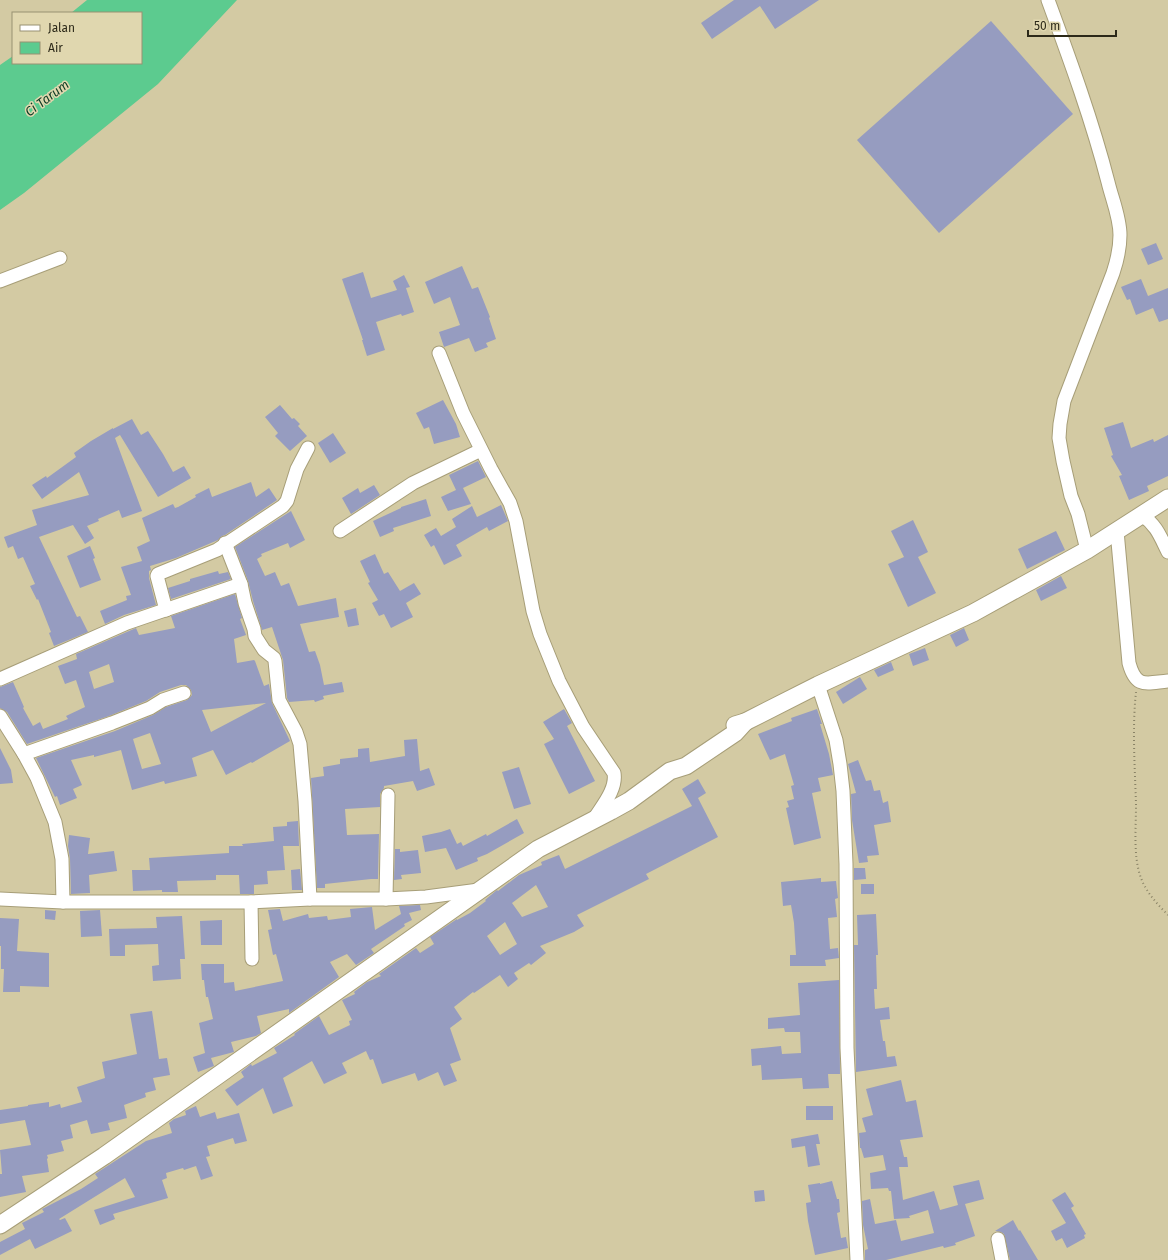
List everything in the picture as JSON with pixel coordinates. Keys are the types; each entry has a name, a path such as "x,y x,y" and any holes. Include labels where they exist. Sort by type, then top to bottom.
{"main road":[{"path":"0,1225 104,1156 283,1028 382,961 538,849 629,801 683,761 737,727 818,685 973,613 1087,550 1168,498"}],"street":[{"path":"1048,0 1091,120 1100,150 1120,234 1118,258 1064,400 1062,409 1059,438 1071,496 1078,514 1087,550"},
{"path":"0,281 60,258"},
{"path":"439,353 463,413 510,503 516,521 533,611 540,634 557,675 569,702 583,727 614,773 614,787 593,821"},
{"path":"166,610 157,576 158,574 217,550 283,506 287,501 297,469 308,448"},
{"path":"340,531 413,483 481,450"},
{"path":"1142,515 1157,529 1168,552"},
{"path":"1118,531 1129,663 1132,673 1137,681 1144,683 1168,681"},
{"path":"226,544 241,584 255,636 264,650 275,661 281,707 296,732 300,744 305,801 310,899"},
{"path":"0,680 127,623 241,584"},
{"path":"818,685 836,740 843,791 846,864 847,1048 857,1260"},
{"path":"24,754 112,723 150,708 163,700 184,693"},
{"path":"0,716 24,754 49,804 56,822 62,859 62,902"},
{"path":"386,900 388,795"},
{"path":"0,899 62,902 250,902 310,899 386,900 426,897 479,890"},
{"path":"250,902 252,959"},
{"path":"998,1239 1002,1260"}],"path":[{"path":"1137,681 1135,700 1135,734 1136,841 1138,869 1141,880 1147,890 1168,915"}],"water":[{"name":"Ci Tarum","path":"87,0 237,0 158,84 24,193 0,210 0,65 12,57 12,64 142,64 142,12 72,12"}],"building":[{"path":"734,0 819,0 775,29 760,6 712,39 701,23"},
{"path":"991,21 1073,114 939,233 857,140"},
{"path":"1156,243 1163,259 1148,265 1141,249"},
{"path":"462,266 472,289 478,287 490,317 489,318 496,339 486,343 488,347 475,352 469,338 444,347 439,332 460,325 450,297 434,304 425,282"},
{"path":"363,272 371,298 397,290 393,281 404,275 410,287 406,288 414,312 402,316 401,314 376,322 385,350 367,356 342,279"},
{"path":"1141,279 1148,296 1168,288 1168,319 1159,322 1153,308 1136,315 1130,299 1127,300 1121,287"},
{"path":"443,400 456,424 460,437 434,444 429,427 424,429 416,413"},
{"path":"280,405 292,419 294,418 300,424 298,426 307,436 290,451 275,436 278,433 265,417"},
{"path":"132,419 141,435 148,431 173,472 184,466 191,478 158,497 120,435 115,438 142,511 122,518 119,510 98,519 99,521 87,526 94,538 85,544 73,525 39,537 77,617 80,616 88,632 54,646 49,633 51,632 38,599 37,600 30,586 35,584 23,557 18,559 13,546 8,548 4,537 37,525 32,510 89,495 79,472 42,499 32,485 46,476 47,478 76,457 74,453 91,441"},
{"path":"1123,422 1131,448 1153,439 1154,442 1168,435 1168,476 1147,486 1149,491 1129,500 1119,476 1122,475 1111,456 1113,455 1104,428"},
{"path":"333,433 346,453 330,463 318,443"},
{"path":"478,461 486,477 463,488 471,504 448,511 441,497 456,490 449,475"},
{"path":"251,482 256,497 269,488 277,500 218,540 176,558 150,566 151,570 149,571 149,578 156,605 124,615 105,624 100,611 127,600 126,596 131,595 121,567 142,561 137,547 150,541 142,518 173,504 175,508 178,507 196,497 195,495 209,488 212,497"},
{"path":"374,485 380,495 351,514 342,498 358,488 360,493"},
{"path":"426,499 431,516 393,528 394,531 380,537 373,521 401,507"},
{"path":"501,505 508,521 489,531 487,527 456,545 462,556 444,565 434,545 431,547 424,535 436,528 441,536 456,527 452,519 472,506 477,517"},
{"path":"291,511 305,540 290,548 288,543 261,554 262,556 257,559 265,576 275,572 281,586 289,583 298,606 336,598 339,617 300,624 309,652 315,651 320,665 324,685 342,682 344,692 323,696 324,699 315,702 314,700 289,702 287,698 283,660 272,627 262,630 248,581 235,547"},
{"path":"913,520 928,552 918,557 936,593 908,607 888,564 904,557 891,531"},
{"path":"1056,531 1065,550 1027,569 1018,549"},
{"path":"90,546 101,580 80,588 67,556"},
{"path":"375,554 384,574 388,572 400,591 414,583 421,594 406,603 413,617 391,628 384,614 379,616 372,603 378,600 368,583 370,582 360,561"},
{"path":"218,571 219,574 228,572 231,579 171,599 168,588 190,581 190,579"},
{"path":"1061,576 1067,588 1041,601 1036,590"},
{"path":"235,594 242,618 240,619 246,635 234,639 237,663 255,661 264,686 269,684 272,703 290,741 252,763 251,762 226,775 213,750 192,758 197,776 165,784 164,781 132,790 121,750 94,757 94,755 71,760 82,785 73,789 77,798 60,805 57,796 55,797 36,758 115,731 153,715 166,707 187,700 192,695 191,690 186,685 181,685 160,692 146,701 109,716 27,744 7,712 0,708 0,687 13,682 24,707 23,708 33,726 40,722 43,729 68,719 66,716 85,707 76,680 65,684 58,666 77,659 76,654 136,628 139,635 175,628 171,616","holes":["109,664 114,682 94,689 89,672","266,703 211,732 202,710","150,733 161,764 142,769 133,739"]},
{"path":"356,608 359,625 348,627 344,611"},
{"path":"964,628 969,640 956,647 950,635"},
{"path":"925,648 929,660 913,666 909,654"},
{"path":"891,662 894,670 878,677 874,670"},
{"path":"860,677 867,689 843,704 836,692"},
{"path":"564,709 572,723 567,726 595,781 569,794 544,744 554,739 543,722"},
{"path":"817,709 822,724 820,724 829,754 833,775 818,778 821,791 812,793 821,838 794,845 786,808 789,807 787,801 794,799 791,786 794,785 785,754 770,760 758,734 792,721 791,718"},
{"path":"417,739 420,771 429,768 435,785 417,791 413,781 384,786 380,794 380,807 345,809 347,835 379,834 378,879 325,884 325,888 317,888 311,778 324,776 323,767 340,764 340,759 358,757 358,749 369,748 370,762 405,756 404,740"},
{"path":"0,748 11,770 13,783 0,784"},
{"path":"858,760 866,781 871,780 874,791 880,790 883,803 888,801 891,822 874,825 879,855 867,856 868,862 859,863 852,820 851,794 856,793 848,764"},
{"path":"519,767 531,804 514,809 502,772"},
{"path":"698,779 706,793 698,798 718,837 646,874 649,879 577,915 584,926 574,932 540,946 546,953 531,965 529,963 514,973 518,979 508,987 500,975 474,993 473,992 454,1007 462,1019 450,1028 461,1060 450,1064 457,1081 444,1086 438,1072 418,1081 415,1073 382,1084 373,1059 370,1060 366,1051 342,1063 347,1073 324,1084 312,1061 283,1078 293,1106 273,1114 263,1088 237,1106 225,1090 244,1077 241,1072 251,1064 252,1066 277,1053 274,1048 295,1035 294,1034 319,1016 329,1035 350,1025 349,1021 352,1020 342,1000 355,994 354,992 367,982 381,976 379,974 416,948 420,953 434,944 430,937 457,919 470,913 486,901 485,900 497,890 498,891 519,875 542,865 541,862 559,855 565,869 692,806 682,789","holes":["536,885 548,907 522,917 512,903","505,922 517,944 500,955 487,936"]},
{"path":"517,819 524,833 477,858 478,861 456,870 446,848 425,852 422,836 450,829 457,844 461,842 463,846 486,834 487,836"},
{"path":"298,821 299,846 283,846 285,870 267,871 268,884 254,885 254,894 240,894 239,875 216,875 216,880 177,881 178,892 162,892 162,890 133,891 132,870 150,870 149,858 229,853 229,846 243,846 242,844 274,841 273,827 287,826 287,822"},
{"path":"69,835 90,838 88,854 114,851 117,871 89,875 90,893 71,894 68,846"},
{"path":"395,849 400,849 400,852 418,850 421,873 401,875 402,879 394,880"},
{"path":"854,868 865,868 866,879 854,880"},
{"path":"300,869 302,890 292,890 291,870"},
{"path":"821,878 821,882 836,881 838,898 835,899 837,917 828,918 830,949 838,948 839,958 825,960 826,966 790,966 790,955 796,955 794,923 791,905 783,906 781,882"},
{"path":"861,884 874,884 874,894 861,894"},
{"path":"420,905 421,910 409,913 412,920 404,924 405,926 371,949 374,953 356,965 347,954 330,962 339,977 289,1013 289,1009 257,1016 261,1033 256,1036 231,1042 234,1052 211,1058 214,1066 198,1072 193,1057 205,1053 199,1023 213,1019 208,997 206,997 204,980 202,980 201,964 224,964 224,983 234,982 235,991 283,981 276,954 273,955 268,930 272,929 268,910 280,909 283,921 308,914 309,918 327,916 328,920 351,917 350,909 372,907 375,930 401,914 399,906"},
{"path":"45,910 56,911 55,920 45,919"},
{"path":"100,910 102,936 81,937 80,911"},
{"path":"876,914 878,955 876,955 877,989 874,989 875,1009 889,1007 890,1019 880,1020 887,1057 895,1056 897,1066 856,1072 854,945 858,945 857,915"},
{"path":"182,916 185,959 180,959 181,979 153,981 152,966 159,965 158,944 125,945 125,956 110,956 109,929 157,928 156,917"},
{"path":"0,918 19,919 17,951 49,953 49,987 20,986 20,992 3,992 4,969 1,969"},
{"path":"222,920 222,945 201,945 200,921"},
{"path":"839,980 840,1074 828,1074 829,1088 803,1089 802,1078 762,1080 761,1065 752,1066 751,1049 781,1046 782,1054 801,1053 800,1032 785,1032 784,1028 768,1029 768,1018 800,1015 798,983"},
{"path":"152,1011 159,1059 167,1058 170,1075 153,1078 156,1090 145,1093 146,1097 124,1105 127,1118 108,1123 110,1130 91,1134 87,1120 70,1125 73,1138 61,1141 64,1151 47,1155 49,1172 22,1176 26,1192 0,1197 0,1174 2,1174 0,1150 31,1145 25,1120 0,1124 0,1110 49,1102 49,1107 60,1104 61,1108 82,1102 77,1087 105,1078 102,1062 137,1054 130,1014"},
{"path":"901,1080 906,1102 916,1100 923,1137 900,1140 904,1157 907,1157 908,1167 899,1167 903,1200 934,1191 940,1210 958,1205 953,1186 979,1180 984,1199 965,1204 975,1236 955,1243 956,1245 944,1248 943,1246 886,1260 865,1260 865,1250 868,1249 863,1225 862,1201 870,1199 875,1224 896,1220 901,1241 934,1233 928,1210 909,1216 910,1218 894,1219 891,1191 889,1191 888,1188 871,1189 870,1173 886,1170 883,1155 864,1158 860,1148 859,1133 866,1132 862,1118 873,1115 866,1089"},
{"path":"196,1106 200,1117 215,1112 217,1119 239,1113 247,1141 235,1144 233,1138 207,1146 210,1156 206,1157 213,1176 201,1180 196,1166 166,1173 167,1178 162,1180 168,1198 113,1214 115,1219 100,1225 94,1210 135,1197 125,1178 59,1219 65,1218 72,1231 35,1249 30,1239 0,1255 0,1242 25,1229 22,1223 44,1212 42,1209 81,1189 98,1178 95,1174 146,1141 172,1133 169,1123 174,1119 186,1115 185,1111"},
{"path":"806,1106 833,1106 833,1120 806,1120"},
{"path":"818,1134 820,1144 816,1144 820,1165 808,1167 805,1146 792,1148 791,1139"},
{"path":"832,1181 837,1199 839,1199 840,1212 837,1213 841,1238 846,1237 848,1248 815,1255 806,1203 811,1202 808,1185"},
{"path":"764,1190 765,1201 755,1202 754,1191"},
{"path":"1065,1192 1074,1206 1071,1208 1086,1234 1084,1235 1085,1238 1067,1248 1062,1238 1056,1241 1051,1231 1066,1223 1052,1200"},
{"path":"1013,1220 1038,1260 1010,1260 1004,1234 995,1231"}]}
